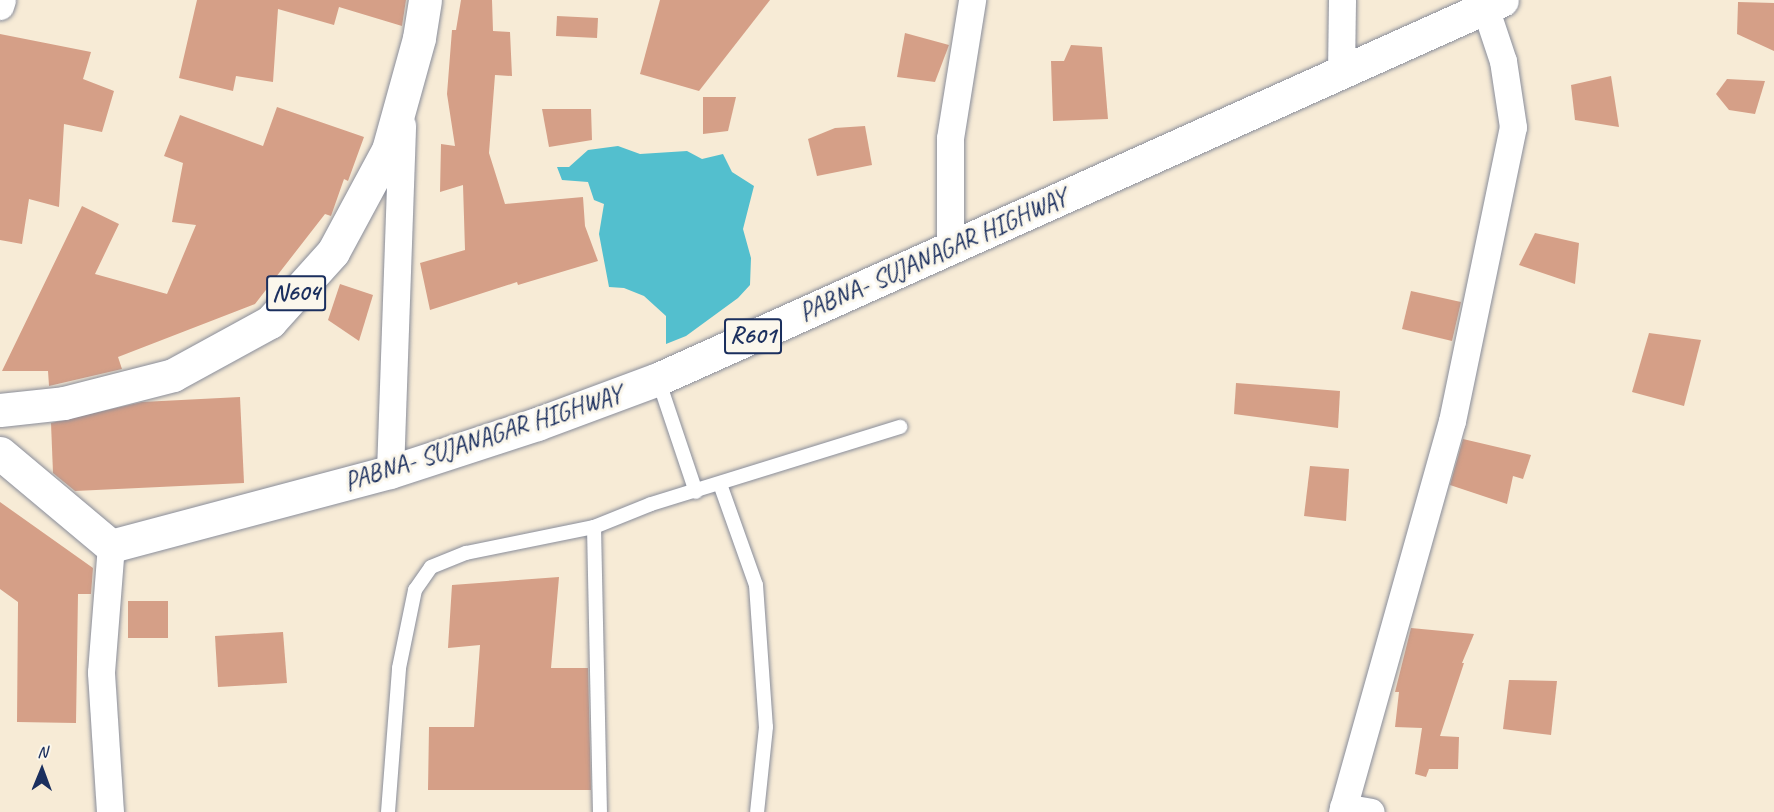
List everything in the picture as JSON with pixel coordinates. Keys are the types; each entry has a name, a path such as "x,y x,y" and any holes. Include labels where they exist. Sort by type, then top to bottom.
{"main road":[{"name":"N604","path":"0,410 64,403 173,375 270,322 333,252 388,150 419,38 425,0"},
{"name":"PABNA- SUJANAGAR HIGHWAY","path":"111,546 390,472 537,424 658,379 1493,4"},
{"path":"0,453 111,546"}],"street":[{"path":"0,6 2,0"},
{"path":"950,247 950,138 972,0"},
{"path":"1341,72 1342,0"},
{"path":"1371,812 1342,810 1452,421 1513,127 1493,4"},
{"path":"390,472 403,95"},
{"path":"110,812 101,672 111,546"}],"lane":[{"path":"658,379 696,492"},
{"path":"388,812 399,668 415,590 431,567 466,553 594,528 651,504 696,492 900,427"},
{"path":"720,484 756,585 766,728 757,812"},
{"path":"594,528 600,812"}],"water":[{"path":"618,146 640,154 687,151 702,159 723,154 732,172 754,186 743,229 751,258 750,285 738,298 686,336 666,344 666,316 644,296 624,288 609,287 599,234 604,204 594,200 588,182 562,180 557,167 569,167 588,150"}],"building":[{"path":"197,0 406,0 402,26 339,7 334,25 278,9 273,82 236,76 233,91 179,78"},
{"path":"461,0 492,0 493,31 510,32 512,76 495,75 489,153 505,204 583,197 585,226 598,261 518,285 517,282 430,310 420,263 465,250 463,185 440,192 441,144 455,146 447,94 452,30 456,30"},
{"path":"660,0 770,0 699,91 640,74"},
{"path":"1738,2 1774,3 1774,51 1737,34"},
{"path":"557,16 598,18 597,38 556,36"},
{"path":"905,33 949,45 935,82 897,77"},
{"path":"0,34 91,52 83,79 114,91 102,132 64,124 59,207 29,199 22,244 0,240"},
{"path":"1071,45 1102,47 1108,119 1053,121 1051,61 1064,61"},
{"path":"1611,76 1619,127 1575,120 1571,85"},
{"path":"1727,79 1765,81 1755,114 1729,110 1716,94"},
{"path":"703,97 736,97 728,131 703,134"},
{"path":"277,107 364,137 348,181 344,179 331,216 325,214 255,304 118,357 122,369 49,386 48,371 2,371 82,206 119,224 95,274 167,294 196,225 172,222 183,163 164,156 180,115 263,146"},
{"path":"542,109 591,109 592,140 549,147"},
{"path":"865,126 872,165 817,176 808,139 835,128"},
{"path":"1535,233 1579,243 1575,284 1519,265"},
{"path":"340,284 373,295 359,341 328,320"},
{"path":"1411,291 1461,302 1452,341 1402,329"},
{"path":"1649,333 1701,340 1684,406 1632,392"},
{"path":"1236,383 1340,391 1338,428 1234,414"},
{"path":"240,397 244,483 75,491 53,473 51,423 142,402"},
{"path":"1463,439 1531,455 1523,479 1513,476 1507,504 1450,485"},
{"path":"1310,466 1349,469 1346,521 1304,516"},
{"path":"0,502 93,568 91,594 78,594 76,723 17,722 18,602 0,589"},
{"path":"559,577 551,668 588,668 591,790 428,790 429,727 474,727 480,645 448,648 452,585"},
{"path":"128,601 168,601 168,638 128,638"},
{"path":"1411,628 1474,634 1462,663 1464,663 1440,736 1459,737 1458,769 1429,769 1426,777 1415,774 1422,728 1395,727 1399,692 1395,692"},
{"path":"283,632 287,683 218,687 215,636"},
{"path":"1509,680 1557,681 1551,735 1503,729"}]}
